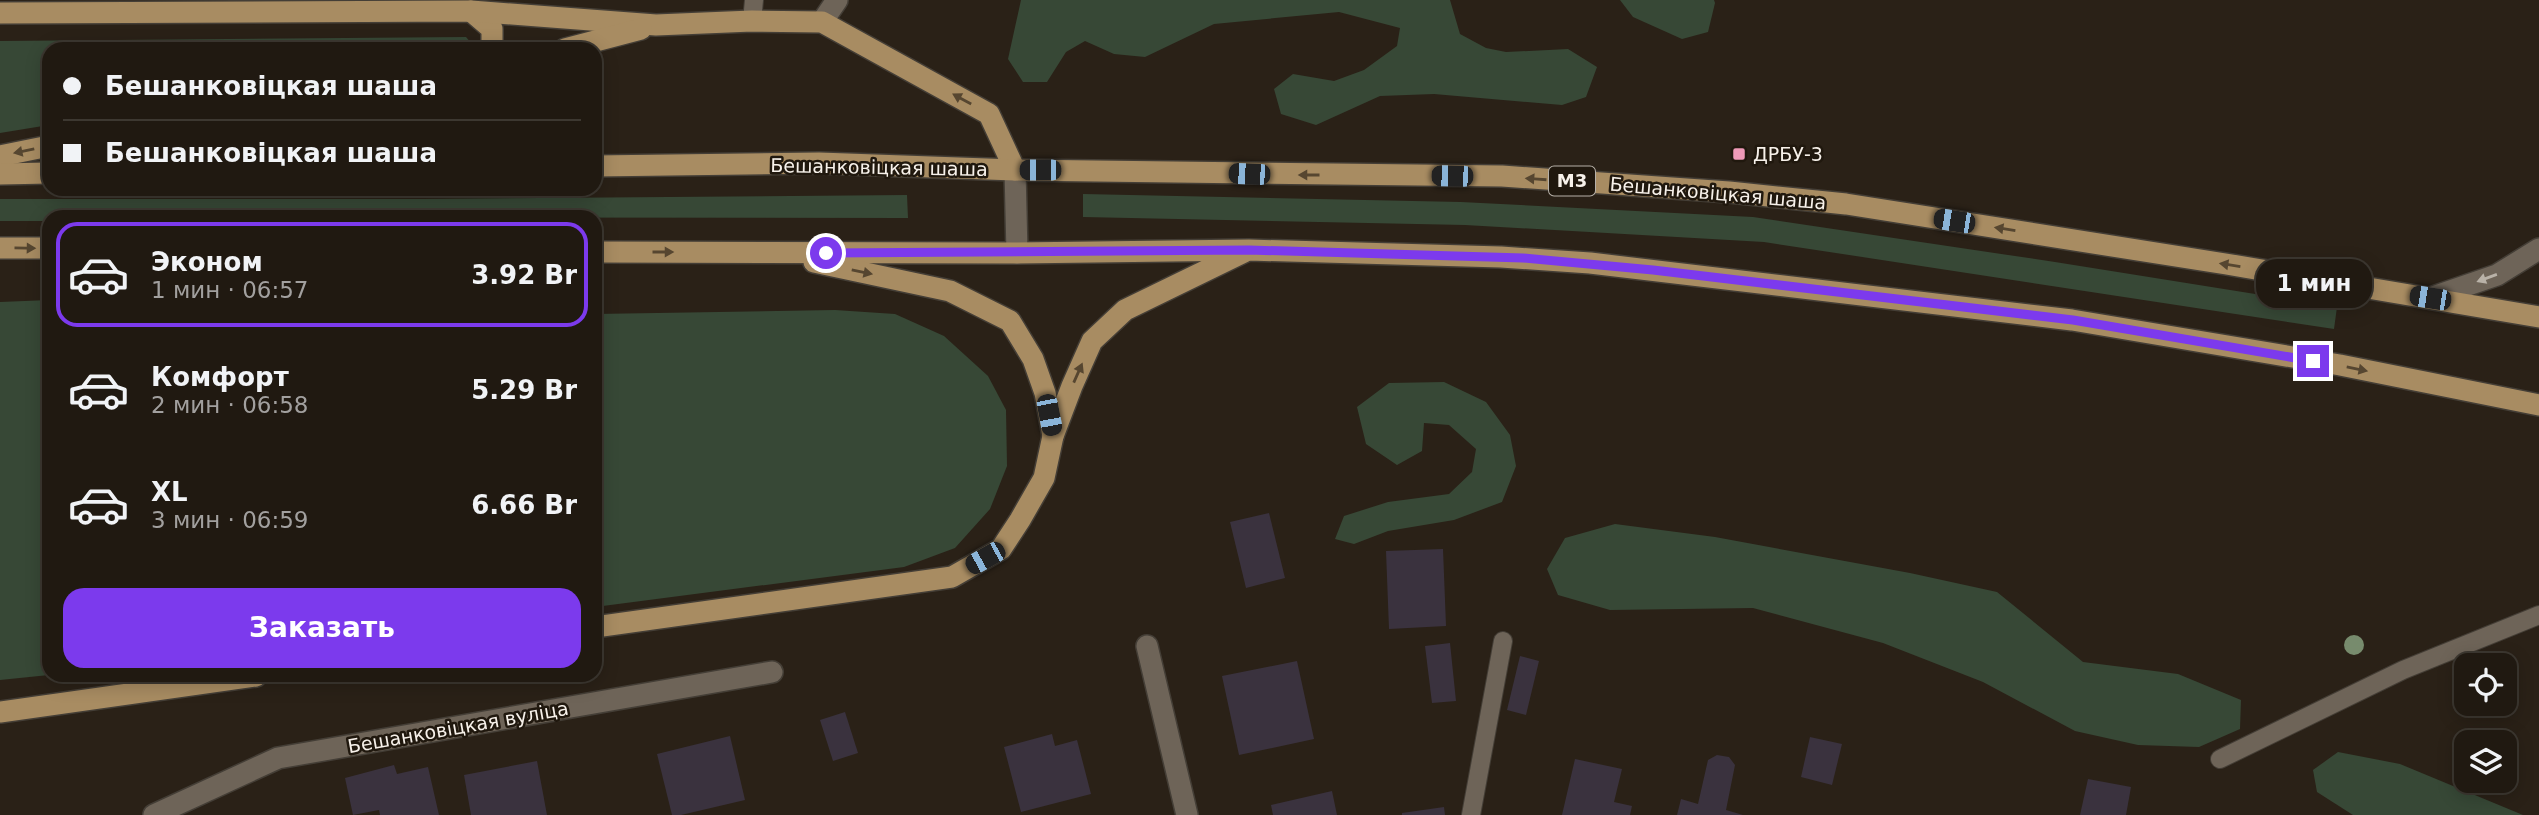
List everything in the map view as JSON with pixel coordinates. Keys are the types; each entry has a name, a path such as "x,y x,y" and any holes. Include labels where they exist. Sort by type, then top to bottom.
{"main road":[{"path":"592,42 656,25 753,10 822,22 989,114 1015,170"},
{"path":"0,13 471,11 656,25"},
{"path":"471,11 492,29 494,42"},
{"path":"0,156 42,147"},
{"name":"Бешанковіцкая шаша","path":"602,166 818,163 1015,170 1502,176 1729,192 1846,204 2539,317"},
{"path":"0,174 42,173"},
{"path":"0,248 42,248"},
{"path":"602,626 952,577 1001,549 1044,478 1054,436 1092,341 1125,310 1249,250"},
{"path":"602,252 1017,253 1249,250 1501,257 1590,263 2073,320 2340,365 2539,405"},
{"path":"771,253 950,290 1010,321 1032,359 1045,393 1054,436"},
{"path":"0,712 213,682"}],"street":[{"path":"822,22 837,0"},
{"path":"1015,170 1017,253"},
{"path":"2430,298 2497,275 2539,248"},
{"path":"1147,646 1187,815"},
{"name":"Бешанковіцкая вуліца","path":"154,815 278,758 772,672"}],"lane":[{"path":"2220,759 2403,670 2539,615"},
{"path":"1471,815 1503,641"}],"green space":[{"path":"1021,0 1450,0 1460,34 1486,48 1506,52 1568,49 1597,67 1586,97 1562,105 1434,94 1380,96 1316,125 1281,114 1274,89 1293,74 1334,81 1364,70 1397,46 1400,28 1339,12 1214,24 1145,57 1114,54 1085,41 1066,52 1047,82 1023,82 1008,59"},
{"path":"1620,0 1714,0 1715,3 1708,32 1682,39 1633,17"},
{"path":"466,37 470,42 42,42 42,126 0,133 0,41"},
{"path":"1083,194 1461,202 1753,217 2337,307 2334,329 1764,242 1465,225 1083,217"},
{"path":"907,195 908,218 602,218 602,210 42,210 42,221 0,221 0,199"},
{"path":"42,300 42,676 0,680 0,302"},
{"path":"835,310 895,314 944,336 988,376 1006,410 1007,466 990,509 955,548 904,567 602,606 602,314"},
{"path":"1444,382 1486,402 1510,435 1516,466 1502,502 1454,520 1388,531 1354,544 1335,539 1344,516 1388,502 1449,494 1472,472 1476,449 1449,425 1424,423 1422,451 1397,465 1366,444 1357,407 1389,383"},
{"path":"1615,524 1715,537 1997,592 2083,662 2178,674 2241,700 2240,729 2199,747 2138,745 2075,731 1983,682 1883,643 1753,608 1610,610 1558,595 1547,569 1565,538"},
{"path":"2338,752 2400,764 2454,786 2454,793 2470,793 2523,815 2353,815 2317,792 2313,770"}],"building":[{"path":"1269,513 1285,578 1246,588 1230,522"},
{"path":"1443,549 1446,626 1389,629 1386,551"},
{"path":"1450,643 1456,701 1432,703 1425,646"},
{"path":"1520,656 1539,661 1526,715 1507,710"},
{"path":"1297,661 1314,739 1239,755 1222,676"},
{"path":"845,712 858,753 833,761 820,720"},
{"path":"1052,734 1055,746 1077,740 1091,794 1021,812 1004,747"},
{"path":"730,736 745,800 672,815 657,754"},
{"path":"1810,737 1842,744 1832,785 1801,777"},
{"path":"1717,755 1729,757 1735,765 1726,810 1743,815 1677,815 1681,799 1698,804 1708,760"},
{"path":"1575,759 1622,769 1614,802 1632,806 1630,815 1562,815"},
{"path":"537,761 547,815 471,815 464,775"},
{"path":"394,765 397,774 428,767 439,815 380,815 379,810 353,815 345,778"},
{"path":"2088,779 2131,787 2126,815 2080,815"},
{"path":"1332,791 1337,815 1273,815 1271,805"},
{"path":"1444,807 1445,815 1402,815 1402,813"}],"place":[{"name":"ДРБУ-3","path":"1739,154"}],"route":[{"path":"826,253 1249,250 1523,258 1653,270 2073,320 2313,361"}]}
